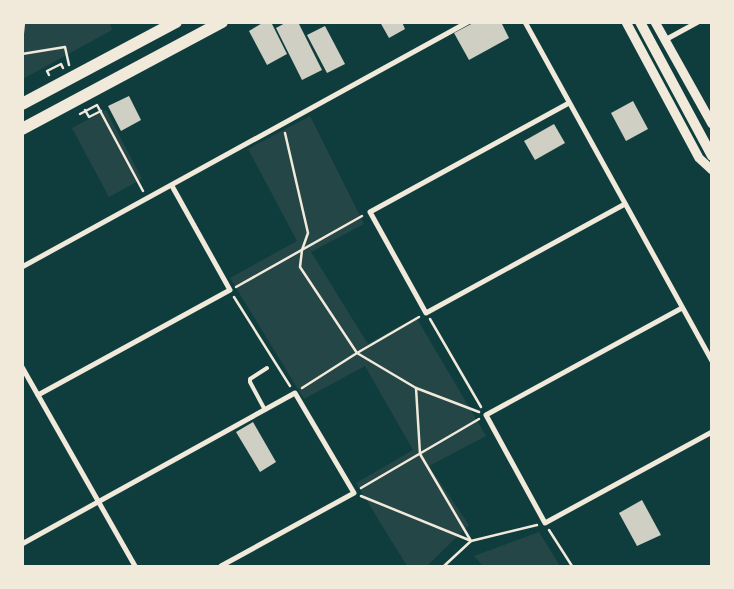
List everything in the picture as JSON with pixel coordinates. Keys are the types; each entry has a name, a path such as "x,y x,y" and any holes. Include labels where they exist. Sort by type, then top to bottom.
{"main road":[{"path":"22,104 176,22"},
{"path":"22,129 222,22"},
{"path":"640,22 712,156"}],"street":[{"path":"22,267 468,22"},
{"path":"525,22 712,361"},
{"path":"626,22 699,158 712,170"},
{"path":"655,22 712,124"},
{"path":"665,40 698,22"},
{"path":"569,103 370,212 426,313 625,204"},
{"path":"38,395 230,290 172,186"},
{"path":"682,308 486,415 545,523 712,432"},
{"path":"22,367 135,566"},
{"path":"22,544 295,393 354,493 221,566"}],"lane":[{"path":"265,410 250,379 267,368"}],"path":[{"path":"22,41 24,22"},
{"path":"22,54 65,47 70,69"},
{"path":"80,114 97,106 148,199"},
{"path":"284,124 308,233 302,250 300,267 357,353 416,388 486,415"},
{"path":"370,212 230,290 295,393 357,353 426,313 486,415"},
{"path":"416,388 420,454 471,541"},
{"path":"354,493 486,415"},
{"path":"354,493 471,541"},
{"path":"444,566 471,541 545,523 572,566"}],"shaded area":[{"path":"23,23 110,23 112,30 23,79"},
{"path":"106,110 142,179 109,197 72,128"},
{"path":"310,116 364,224 311,252 368,344 416,317 486,436 429,466 469,525 427,566 407,566 356,483 413,450 365,366 304,399 230,278 297,241 248,149"},
{"path":"539,532 560,566 483,566 474,556"}],"building":[{"path":"264,22 271,22 287,54 267,65 249,31"},
{"path":"287,22 298,22 322,70 302,80 276,28"},
{"path":"380,22 402,22 405,29 389,38"},
{"path":"475,22 501,22 509,38 469,60 454,33"},
{"path":"325,26 345,64 327,73 307,35"},
{"path":"129,96 141,120 121,131 108,106"},
{"path":"633,101 648,129 626,141 611,113"},
{"path":"554,124 565,143 535,160 524,141"},
{"path":"253,422 276,462 260,472 236,432"},
{"path":"642,500 661,535 637,546 619,513"}]}
